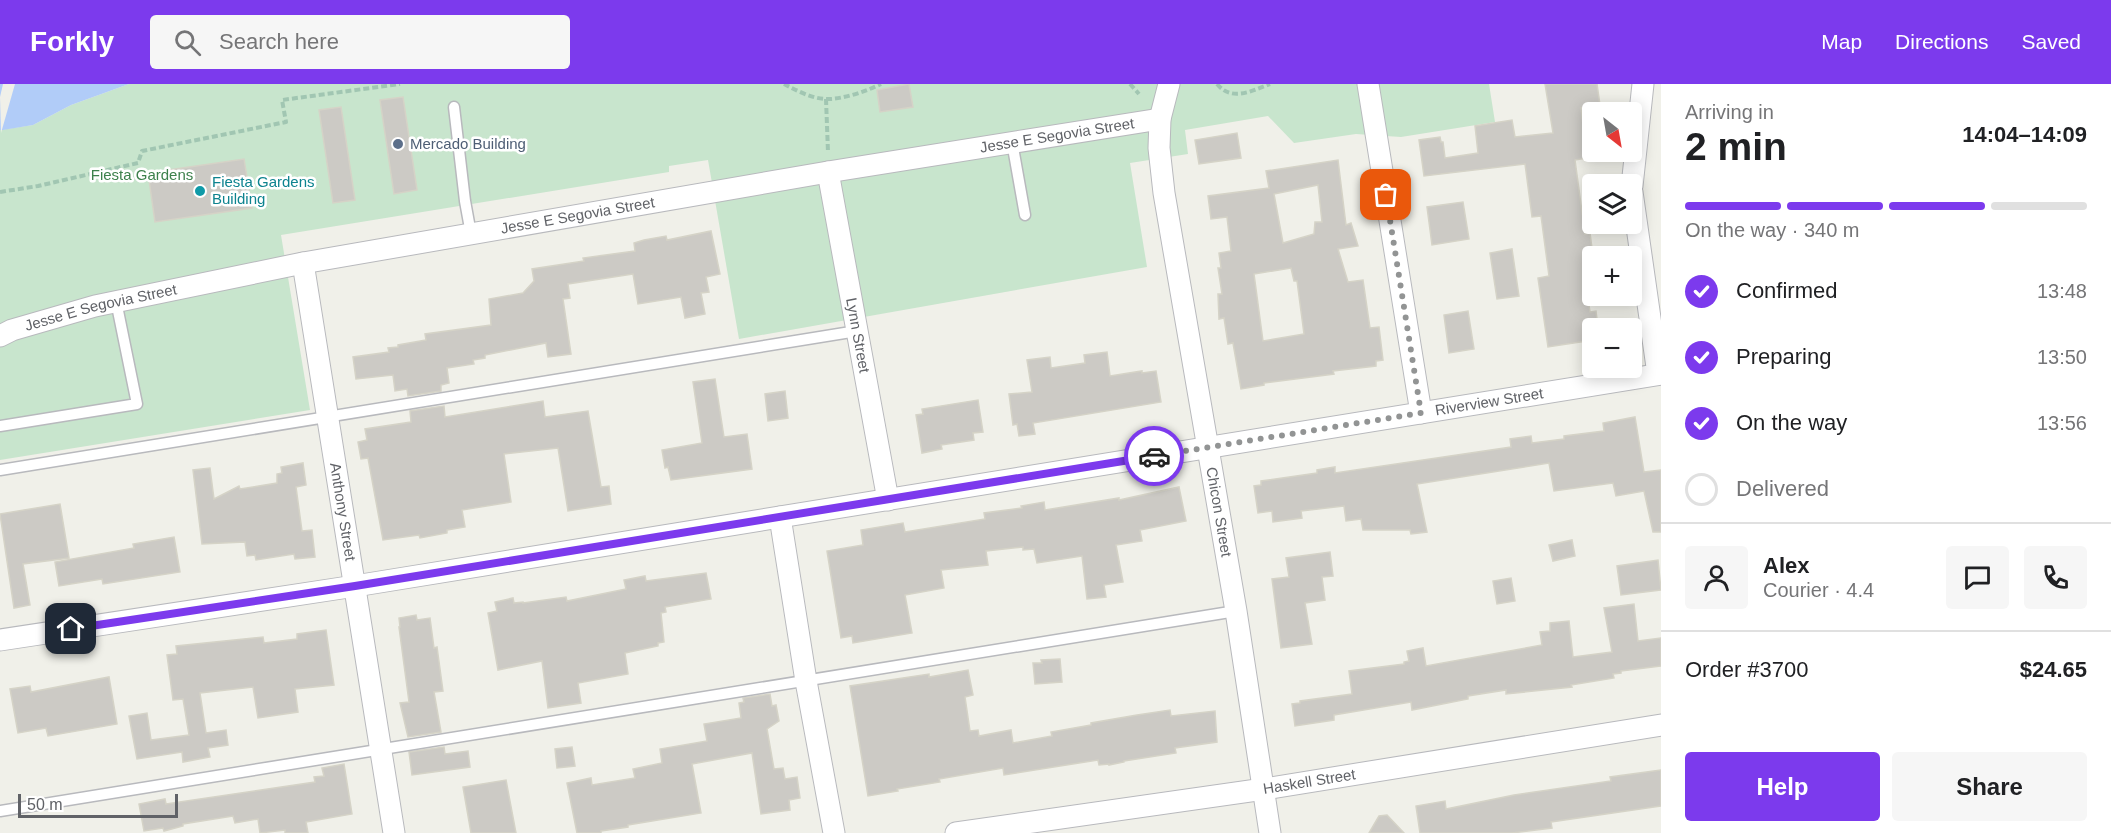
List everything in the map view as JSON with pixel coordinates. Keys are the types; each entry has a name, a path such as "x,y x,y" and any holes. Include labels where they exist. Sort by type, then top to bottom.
{"street":[{"name":"Chicon Street","path":"1168,84 1160,118 1159,148 1164,193 1236,611 1270,833"},
{"path":"1368,84 1421,413"},
{"path":"1633,174 1643,84"},
{"name":"Jesse E Segovia Street","path":"0,336 22,327 116,301 303,263 828,172 1160,118"},
{"name":"Lynn Street","path":"828,172 888,500"},
{"path":"1638,234 1660,374"},
{"name":"Anthony Street","path":"303,263 394,833"},
{"name":"Riverview Street","path":"0,640 355,586 1660,374"},
{"path":"780,517 806,681 834,833"},
{"name":"Haskell Street","path":"956,833 1264,789 1661,725"}],"lane":[{"path":"454,107 471,234"},
{"path":"1011,142 1024,215"},
{"path":"0,426 137,404 116,301"},
{"path":"0,470 857,331"},
{"path":"0,811 1236,611"}],"path":[{"path":"0,192 38,186 138,163 142,151 286,122 282,100 400,84"},
{"path":"784,84 803,94 826,99 866,91 881,84"},
{"path":"1130,84 1139,94"},
{"path":"1217,84 1225,92 1236,95 1269,84"},
{"path":"826,99 828,172"}],"green space":[{"name":"Fiesta Gardens","path":"129,84 1489,84 1495,122 1401,137 1356,134 1294,143 1268,116 1185,130 1188,154 1130,163 1147,267 739,339 708,160 669,166 669,172 281,235 310,410 0,460 0,130 33,125 71,105"}],"water":[{"path":"0,84 129,84 71,105 33,125 0,130"}],"pier":[{"path":"3,84 15,84 1,133 0,97"}],"building":[{"path":"909,84 913,107 880,112 877,90"},
{"path":"1545,84 1597,84 1600,102 1582,102 1582,159 1575,160 1582,212 1582,234 1590,234 1592,246 1582,246 1582,306 1589,306 1590,312 1596,311 1597,318 1582,318 1582,342 1548,347 1538,278 1549,276 1541,216 1532,217 1525,164 1424,176 1419,140 1440,137 1445,158 1478,153 1475,126 1512,120 1515,137 1553,133"},
{"name":"Mercado Building","path":"403,97 417,190 394,194 380,100"},
{"path":"341,107 355,200 333,203 319,110"},
{"path":"1237,133 1241,158 1199,164 1195,140"},
{"name":"Fiesta Gardens Building","path":"244,159 252,208 155,222 148,173"},
{"path":"1338,160 1346,225 1351,223 1358,246 1338,249 1348,282 1363,280 1370,328 1379,327 1383,360 1376,361 1376,366 1333,371 1334,374 1264,383 1264,385 1241,389 1233,343 1228,344 1224,318 1219,319 1218,294 1222,294 1218,268 1221,268 1219,253 1231,251 1227,217 1211,219 1208,196 1269,188 1266,171","holes":["1318,185 1322,222 1315,222 1314,234 1283,243 1274,194","1291,268 1294,281 1297,281 1304,334 1263,341 1254,274"]},
{"path":"1463,202 1469,239 1432,245 1427,207"},
{"path":"711,231 720,274 706,277 709,292 701,293 705,314 685,318 681,297 638,304 633,274 568,284 570,298 563,299 571,354 548,357 546,343 485,355 485,358 473,360 474,364 447,368 449,383 441,385 441,391 408,396 407,389 395,391 393,375 356,379 353,357 389,352 388,348 426,340 425,334 491,325 489,299 523,293 534,281 532,269 584,261 583,258 635,251 634,243 644,240 666,236 667,240"},
{"path":"1512,249 1519,296 1497,299 1490,253"},
{"path":"1468,311 1474,349 1449,353 1444,315"},
{"path":"1107,352 1110,376 1156,371 1161,402 1033,423 1035,434 1019,436 1017,424 1013,425 1009,394 1032,392 1027,360 1050,357 1051,368 1085,363 1084,355"},
{"path":"715,379 724,437 747,434 752,469 671,480 668,467 665,468 662,450 702,443 693,382"},
{"path":"785,391 788,418 768,421 765,394"},
{"path":"978,400 983,432 973,433 974,440 941,445 942,449 922,453 916,415 923,414 922,409"},
{"path":"543,401 545,417 588,411 601,487 609,486 611,504 568,511 558,448 504,454 511,502 462,510 465,527 447,530 447,533 420,538 419,535 383,540 368,458 361,459 358,442 367,440 365,429 411,422 410,411 444,406 445,417"},
{"path":"1635,417 1644,472 1661,470 1661,532 1653,532 1644,491 1616,496 1613,483 1554,491 1549,463 1417,484 1427,532 1411,534 1410,530 1363,530 1361,519 1346,521 1344,506 1301,511 1302,518 1273,522 1272,511 1258,513 1254,486 1261,485 1261,481 1317,473 1317,470 1335,467 1335,473 1511,447 1510,439 1531,436 1532,443 1564,439 1564,436 1604,431 1603,423"},
{"path":"303,463 306,485 296,487 302,531 312,530 315,557 295,559 294,554 256,560 255,555 247,556 245,542 202,544 193,470 210,468 214,499 239,486 240,489 277,483 277,474 282,473 281,467"},
{"path":"1179,487 1186,521 1140,530 1142,541 1116,545 1123,582 1104,585 1106,597 1087,599 1082,556 1037,563 1034,549 1023,550 1023,547 986,551 988,565 941,570 944,588 905,595 912,633 853,643 852,636 841,638 827,551 863,545 861,530 903,523 905,532 985,519 984,513 1022,508 1021,506 1044,502 1045,510 1119,498 1119,500"},
{"path":"60,504 69,558 23,564 30,605 14,608 0,514"},
{"path":"174,537 180,572 103,584 102,579 59,586 55,562 134,548 133,544"},
{"path":"1572,540 1575,556 1553,561 1549,545"},
{"path":"1330,552 1333,576 1322,577 1325,600 1305,603 1312,644 1281,648 1272,579 1289,577 1286,558"},
{"path":"1658,560 1661,590 1621,595 1617,566"},
{"path":"706,573 711,599 665,607 666,612 661,613 664,642 658,643 658,646 625,653 628,674 578,683 581,703 548,708 542,661 498,670 488,613 497,611 495,602 513,598 514,603 523,603 566,597 567,601 626,589 624,580 645,576 646,581"},
{"path":"1511,578 1515,601 1497,604 1493,581"},
{"path":"1634,604 1638,641 1661,638 1661,666 1621,671 1621,673 1613,674 1614,678 1571,685 1572,687 1506,694 1506,690 1468,696 1468,699 1412,710 1411,702 1334,715 1334,720 1295,726 1292,704 1352,694 1349,671 1404,664 1409,661 1407,651 1423,648 1426,666 1542,645 1540,632 1550,631 1550,623 1569,621 1573,657 1612,652 1604,608"},
{"path":"416,615 417,620 430,618 434,648 437,647 443,691 434,692 441,732 408,737 400,703 409,702 399,618"},
{"path":"326,630 334,685 295,689 298,712 258,718 253,687 200,693 206,733 226,730 228,745 208,748 210,757 183,762 182,752 137,759 129,716 147,713 151,740 189,735 183,699 173,700 167,655 177,654 176,646 263,637 264,643 297,639 297,634"},
{"path":"1060,659 1062,682 1035,684 1033,663"},
{"path":"968,670 973,695 965,697 970,731 978,730 979,736 1011,730 1013,743 1052,736 1051,732 1137,715 1170,710 1171,716 1215,711 1217,742 1175,748 1176,753 1109,765 1099,765 1098,760 1004,775 1003,768 939,779 940,782 868,796 850,686"},
{"path":"109,677 117,724 48,736 46,728 18,733 10,689 30,686 31,692"},
{"path":"770,694 772,706 776,705 779,721 767,729 774,769 783,768 785,779 797,777 800,798 789,800 790,810 761,814 752,753 692,764 701,813 628,825 628,827 601,831 601,833 577,833 567,783 591,778 592,785 635,778 633,769 662,763 660,749 707,741 704,724 741,718 739,703 744,702 743,698"},
{"path":"444,747 445,754 468,751 470,767 412,775 409,752"},
{"path":"572,747 575,766 557,768 555,749"},
{"path":"344,764 352,814 306,822 308,833 285,833 285,830 260,833 258,819 235,823 233,816 183,824 183,826 164,831 163,828 144,831 139,804 165,799 166,804 315,782 314,777 324,776 322,768"},
{"path":"1661,770 1661,806 1551,822 1552,828 1512,833 1420,833 1416,806 1445,801 1446,809 1514,795 1611,781 1610,777"},
{"path":"506,780 516,833 471,833 463,787"},
{"path":"1387,815 1404,833 1369,833 1379,816"}],"way so far":[{"path":"1154,456 1421,413 1386,195"}],"place":[{"name":"Mercado Building","path":"398,144"},
{"name":"Fiesta Gardens Building","path":"200,191"}],"route":[{"path":"71,629 355,586 1154,456"}]}
